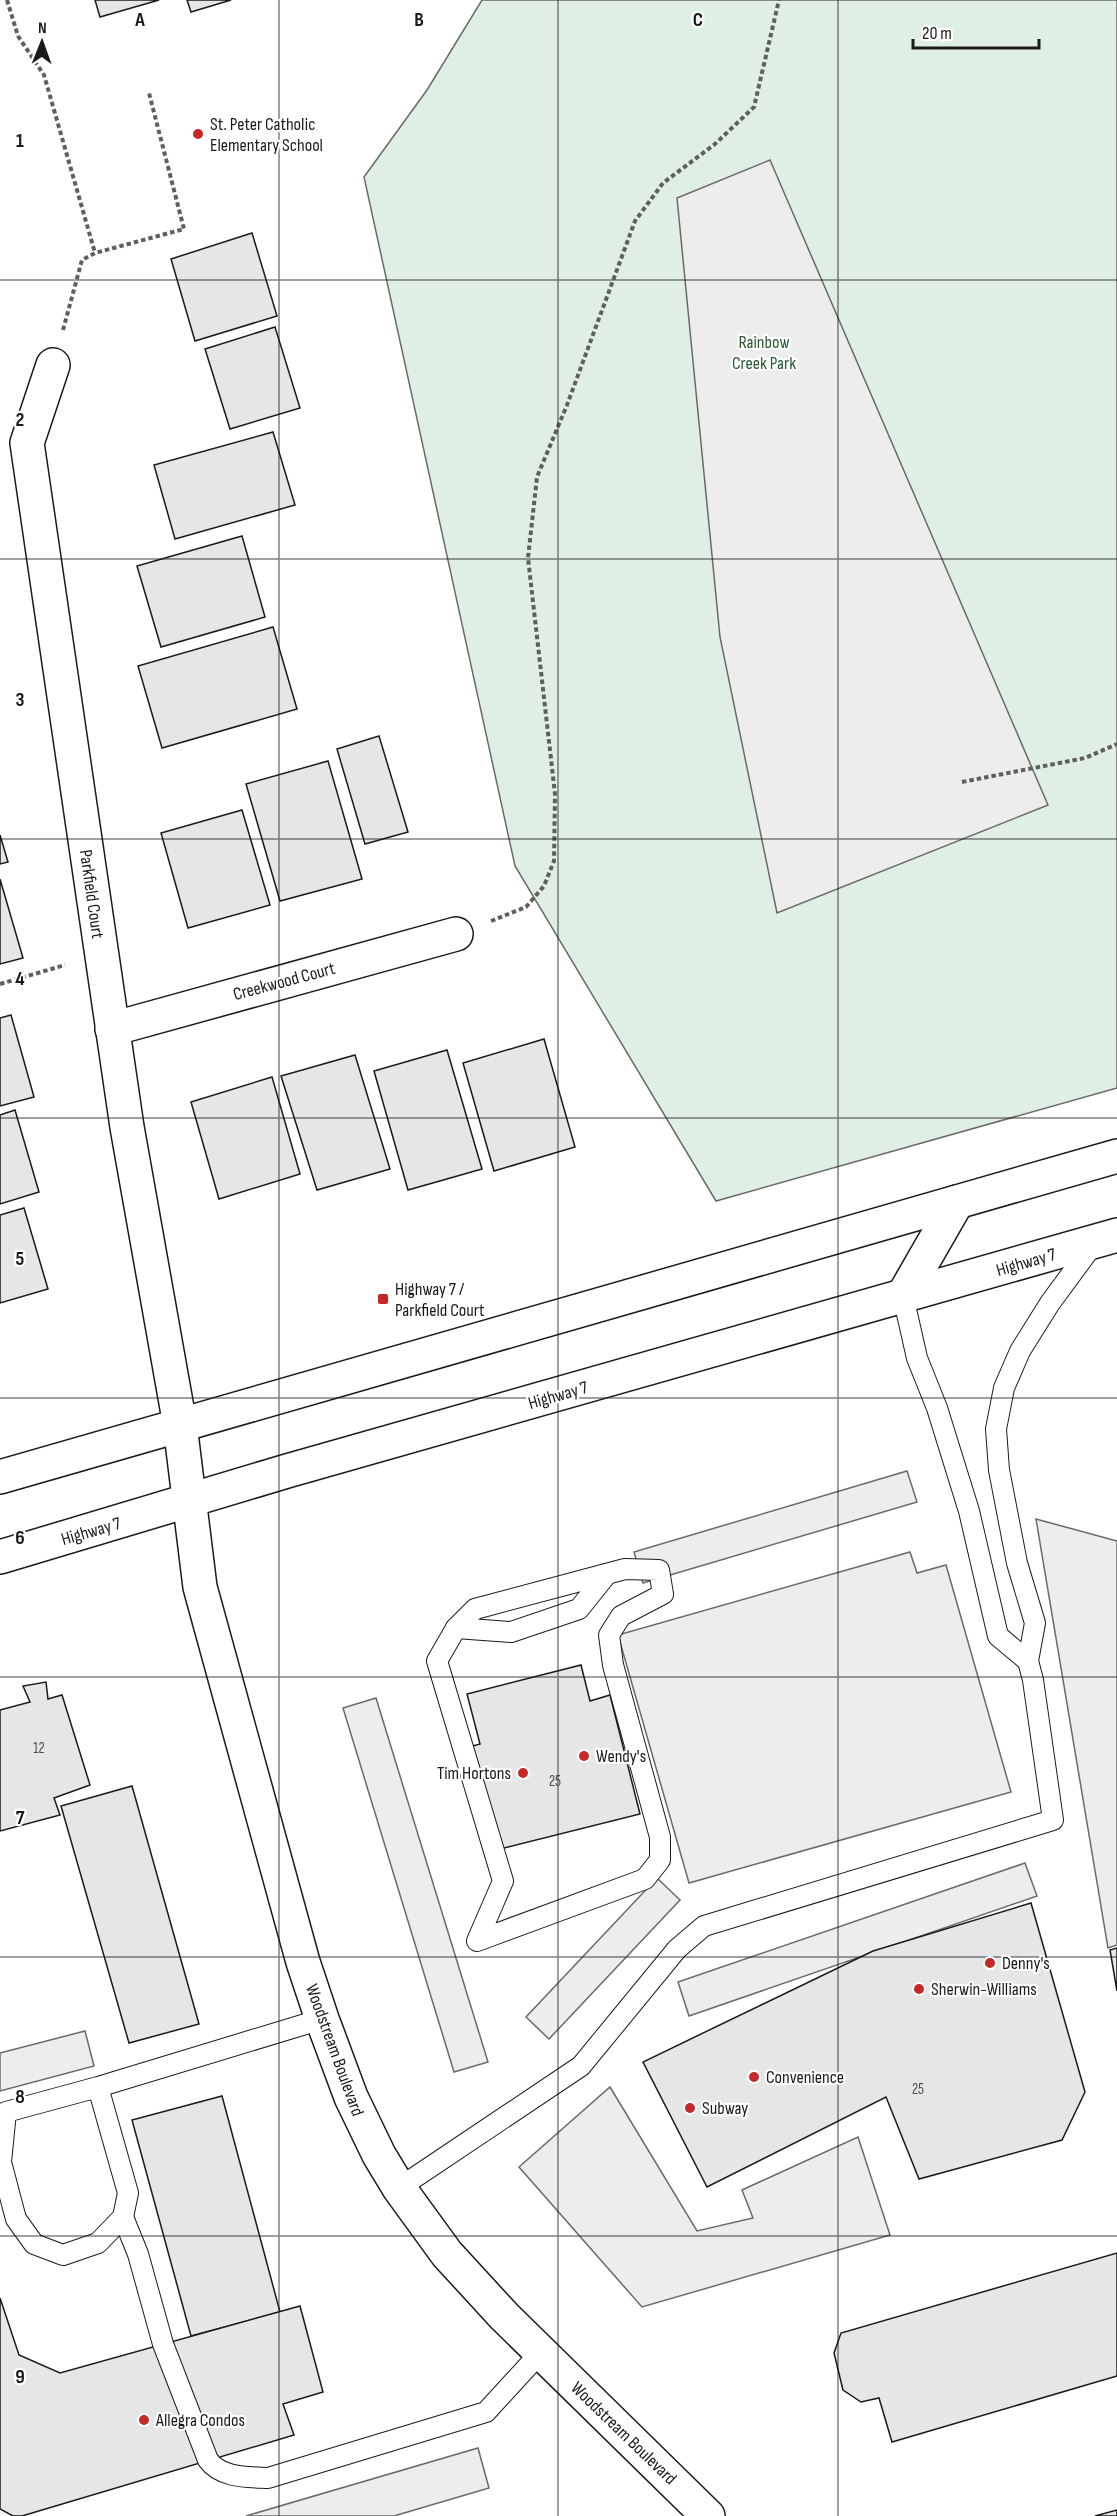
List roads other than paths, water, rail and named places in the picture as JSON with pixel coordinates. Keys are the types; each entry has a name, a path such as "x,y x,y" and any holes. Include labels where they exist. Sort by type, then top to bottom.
{"street":[{"name":"Parkfield Court","path":"53,365 27,443 112,1029 150,1268 180,1425"},
{"name":"Creekwood Court","path":"112,1029 456,934"},
{"path":"0,1477 1117,1156"},
{"path":"903,1296 957,1202"},
{"name":"Highway 7","path":"0,1557 188,1501 1106,1239"},
{"name":"Woodstream Boulevard","path":"180,1425 188,1501 204,1604 322,2019 351,2097 399,2188 470,2280 708,2516"}],"lane":[{"path":"399,2188 580,2066 677,1949 704,1926 1053,1820 1033,1680 1028,1661 1035,1623 1017,1563 1005,1505 996,1430 1004,1388 1020,1351 1050,1303 1106,1239"},
{"path":"903,1296 917,1358 937,1408 969,1511 998,1636 1028,1661"},
{"path":"625,1569 658,1570 663,1594 621,1617 609,1635 613,1665 660,1837 660,1860 645,1879 477,1941 503,1881 450,1713 437,1661 456,1628 475,1609 625,1569"},
{"path":"456,1628 511,1632 579,1609 607,1574"},
{"path":"98,2087 128,2193 123,2217 98,2243 63,2254 34,2244 16,2220 1,2162 6,2112 98,2087 322,2019"},
{"path":"123,2217 138,2254 163,2344 208,2460 214,2470 238,2476 268,2478 486,2412 541,2352"}],"place":[{"name":"St. Peter Catholic Elementary School","path":"198,134"},
{"name":"Highway 7 / Parkfield Court","path":"383,1299"},
{"name":"Wendy's","path":"584,1756"},
{"name":"Tim Hortons","path":"523,1773"},
{"name":"Denny's","path":"990,1963"},
{"name":"Sherwin-Williams","path":"919,1989"},
{"name":"Convenience","path":"754,2077"},
{"name":"Subway","path":"690,2108"},
{"name":"Allegra Condos","path":"144,2420"}],"park label":[{"name":"Rainbow Creek Park","path":"764,352"}]}
